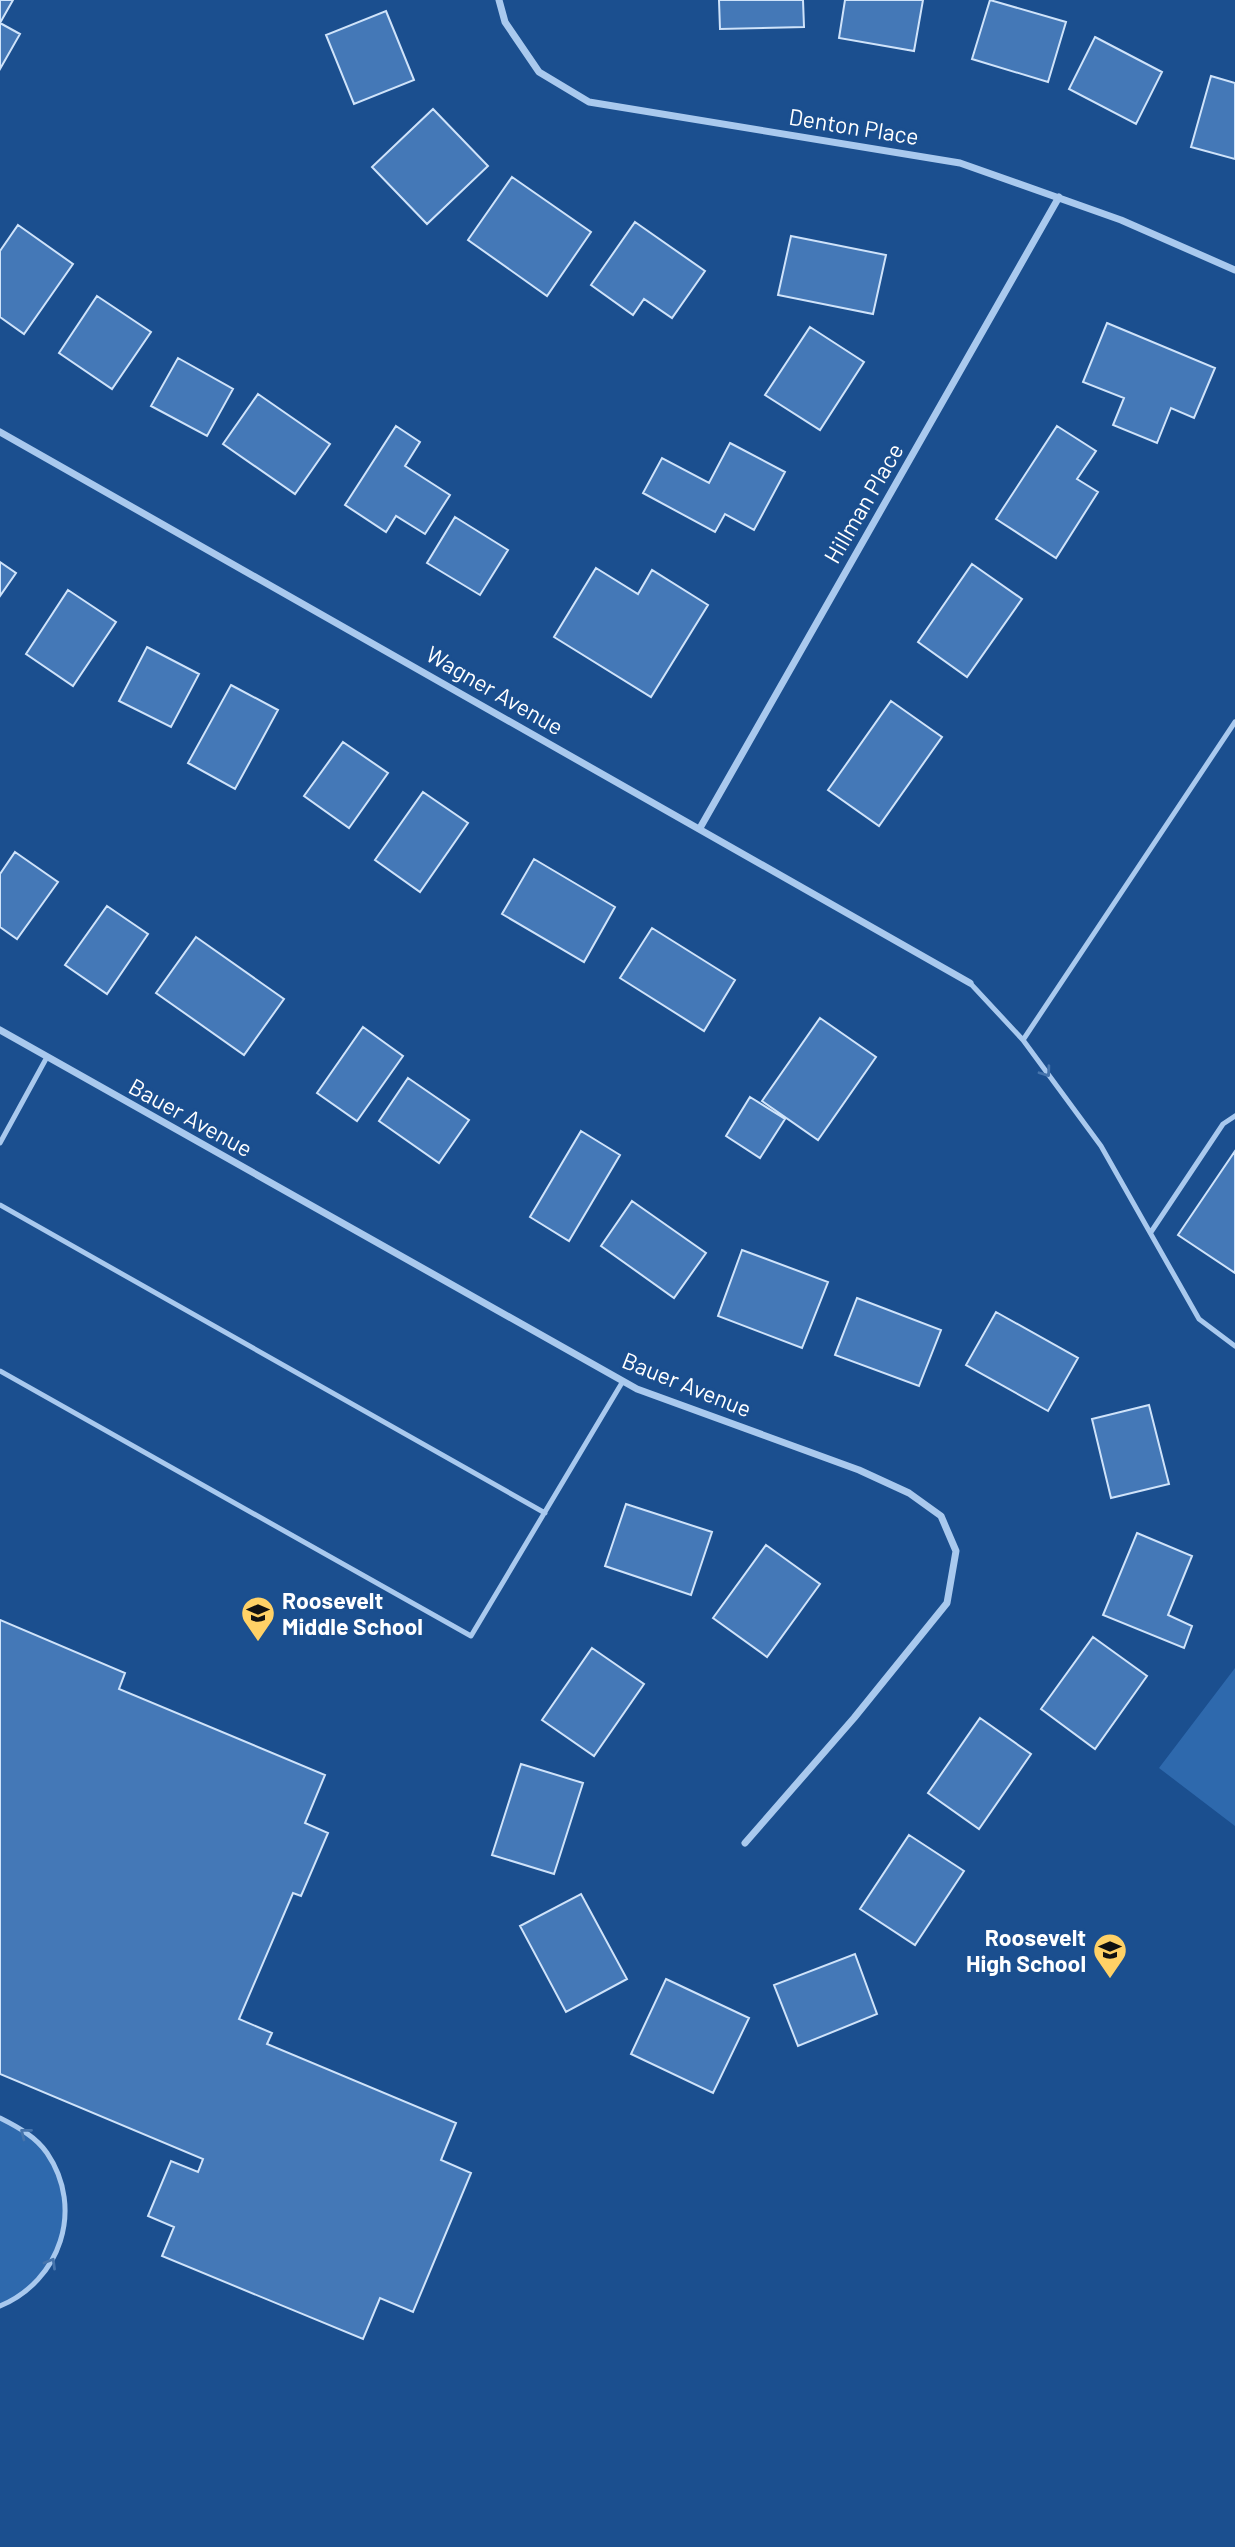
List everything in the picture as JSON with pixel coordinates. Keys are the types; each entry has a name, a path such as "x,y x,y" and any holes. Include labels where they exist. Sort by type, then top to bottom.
{"street":[{"name":"Denton Place","path":"499,0 505,22 539,72 589,102 960,163 1121,220 1235,270"},
{"name":"Hillman Place","path":"700,828 1059,197"},
{"name":"Wagner Avenue","path":"0,432 970,983"},
{"name":"Bauer Avenue","path":"0,1030 637,1389 859,1470 909,1493 942,1516 956,1550 947,1603 854,1717 745,1843"}],"lane":[{"path":"1023,1040 1235,722"},
{"path":"970,983 1023,1040 1101,1146 1199,1319 1235,1346"},
{"path":"0,1143 47,1057"},
{"path":"1151,1232 1223,1124 1235,1116"},
{"path":"0,1205 545,1513"},
{"path":"0,1371 471,1636 624,1381"},
{"path":"0,2118 23,2129 47,2152 61,2181 66,2214 60,2247 43,2277 18,2299 0,2306"}],"shaded area":[{"path":"1235,1668 1235,1826 1159,1768"},
{"path":"0,2118 32,2137 43,2147 61,2182 65,2215 59,2247 44,2275 0,2306"}],"building":[{"path":"0,0 13,0 0,23"},
{"path":"719,0 803,0 804,27 720,29"},
{"path":"845,0 923,0 914,51 839,38"},
{"path":"990,0 1066,22 1048,82 972,59"},
{"path":"386,11 414,80 354,104 326,35"},
{"path":"0,23 20,34 0,69"},
{"path":"1095,37 1162,72 1136,124 1069,89"},
{"path":"1211,76 1235,83 1235,159 1191,147"},
{"path":"433,109 488,166 427,224 372,167"},
{"path":"512,177 591,232 547,296 468,240"},
{"path":"635,222 705,271 672,318 644,299 633,315 591,285"},
{"path":"18,225 73,264 24,334 0,317 0,251"},
{"path":"791,236 886,255 873,314 778,295"},
{"path":"97,296 151,332 112,389 59,353"},
{"path":"1107,323 1215,368 1194,418 1171,408 1157,443 1113,425 1124,398 1083,382"},
{"path":"810,327 864,362 820,430 765,395"},
{"path":"178,358 233,389 207,436 151,406"},
{"path":"258,394 330,444 295,494 223,444"},
{"path":"396,426 420,442 405,466 450,495 425,534 396,516 386,532 345,505"},
{"path":"1057,426 1096,451 1077,479 1098,492 1056,558 996,519"},
{"path":"730,443 785,472 754,530 725,514 715,532 643,493 662,458 709,483"},
{"path":"455,517 508,550 480,595 427,563"},
{"path":"0,562 16,573 0,596"},
{"path":"972,564 1022,599 967,677 918,642"},
{"path":"596,568 638,594 652,570 708,605 651,697 554,637"},
{"path":"68,590 116,622 73,686 26,654"},
{"path":"147,647 199,674 171,727 119,701"},
{"path":"231,685 278,710 235,789 188,763"},
{"path":"891,701 942,737 879,826 828,790"},
{"path":"343,742 388,773 349,828 304,796"},
{"path":"423,792 468,823 420,892 375,860"},
{"path":"15,852 58,882 17,939 0,927 0,874"},
{"path":"534,859 615,907 584,962 502,914"},
{"path":"107,906 148,934 107,994 65,965"},
{"path":"652,928 735,980 704,1031 620,978"},
{"path":"196,937 284,999 244,1055 156,993"},
{"path":"820,1018 876,1057 818,1140 762,1101"},
{"path":"363,1027 403,1056 357,1121 317,1093"},
{"path":"408,1078 469,1120 439,1163 379,1121"},
{"path":"750,1097 785,1119 760,1158 726,1136"},
{"path":"581,1131 620,1155 569,1241 530,1217"},
{"path":"1235,1151 1235,1273 1178,1235"},
{"path":"632,1201 706,1253 674,1298 601,1246"},
{"path":"742,1250 828,1282 802,1348 718,1316"},
{"path":"857,1298 941,1330 919,1386 835,1355"},
{"path":"996,1312 1078,1358 1048,1411 966,1365"},
{"path":"1149,1405 1169,1484 1111,1498 1092,1419"},
{"path":"626,1504 712,1532 691,1595 605,1566"},
{"path":"1137,1533 1192,1556 1168,1615 1192,1626 1184,1648 1103,1615"},
{"path":"766,1545 820,1584 767,1657 713,1618"},
{"path":"0,1620 125,1673 119,1689 325,1775 305,1823 328,1833 301,1896 293,1893 239,2019 272,2033 267,2044 456,2123 441,2160 471,2173 413,2312 380,2298 363,2339 162,2256 174,2227 148,2216 171,2161 198,2172 203,2159 0,2074"},
{"path":"1093,1637 1147,1676 1095,1749 1041,1709"},
{"path":"592,1648 644,1684 594,1756 542,1720"},
{"path":"980,1718 1031,1754 979,1829 928,1793"},
{"path":"521,1764 583,1783 554,1874 492,1855"},
{"path":"909,1835 964,1871 915,1945 860,1909"},
{"path":"581,1894 627,1979 566,2012 520,1926"},
{"path":"855,1954 877,2014 798,2046 774,1985"},
{"path":"666,1979 749,2018 713,2093 631,2054"}],"place":[{"name":"Roosevelt Middle School","path":"258,1643"},
{"name":"Roosevelt High School","path":"1110,1980"}]}
